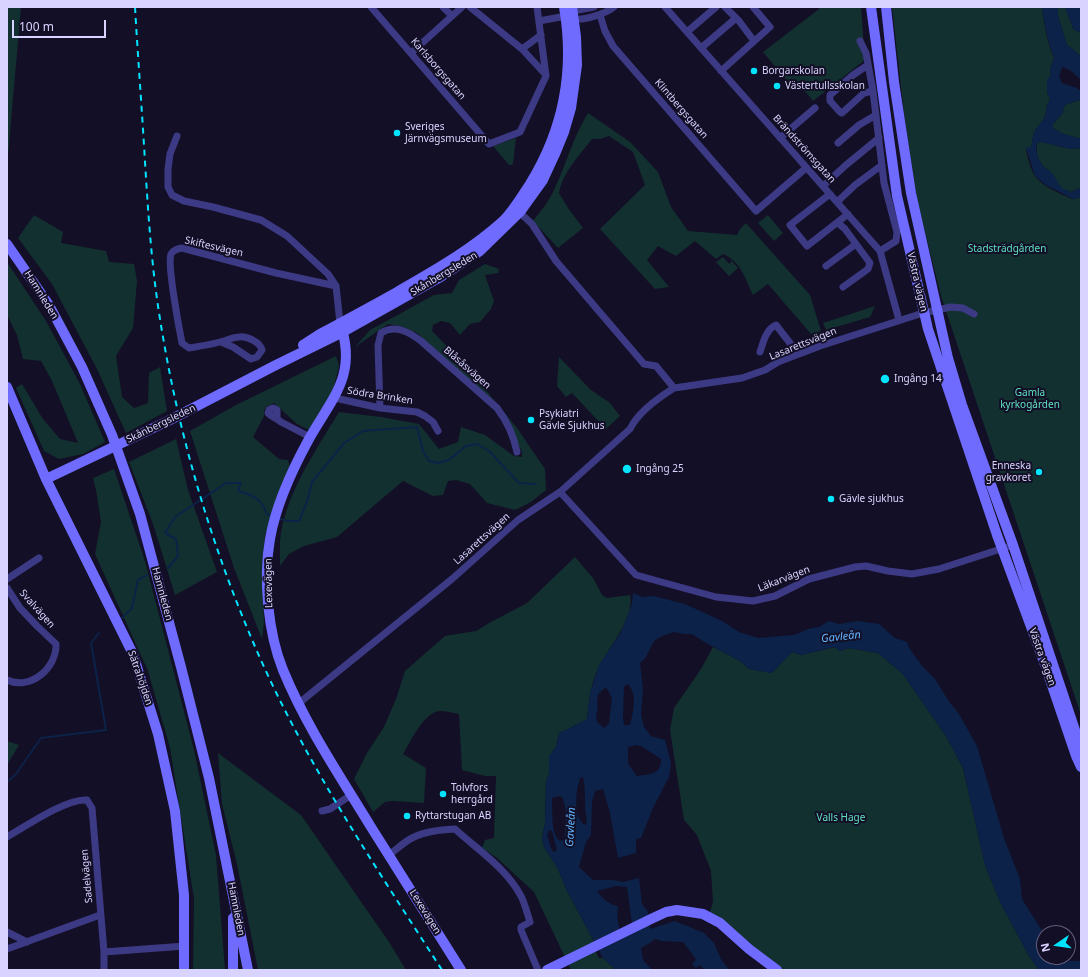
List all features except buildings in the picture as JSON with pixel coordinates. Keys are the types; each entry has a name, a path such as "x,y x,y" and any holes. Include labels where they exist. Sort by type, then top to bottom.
{"main road":[{"name":"Västra vägen","path":"871,7 897,196 923,313 1002,548 1044,659 1081,767"},
{"name":"Västra vägen","path":"886,7 894,82 910,193 948,358 962,405 1012,545 1081,748"},
{"name":"Skånbergsleden","path":"46,479 195,408 274,366 320,334 342,328 439,278 480,251 508,226 517,210 543,180 568,120 576,80 577,49 570,12"},
{"name":"Hamnleden","path":"7,244 49,305 82,367 112,435 140,514 209,778 248,970"},
{"name":"Lexevägen","path":"342,328 346,350 346,363 342,380 334,398 310,437 292,474 278,508 273,526 270,541 267,597 274,643 283,670 319,742 461,970"},
{"name":"Sätrahöjden","path":"7,387 9,397 46,479 96,576 133,654 158,734 175,811 184,895 184,970"},
{"path":"233,894 233,970"},
{"path":"547,970 565,966 594,948 651,919 666,912 678,910 703,914 720,923 749,949 777,970"}],"street":[{"name":"Karlsborgsgatan","path":"371,7 489,144 520,132 546,76"},
{"path":"443,7 452,16"},
{"path":"411,53 462,7"},
{"path":"470,7 522,49 546,76"},
{"path":"537,7 546,76"},
{"path":"539,21 594,7"},
{"path":"570,12 600,15 614,7"},
{"name":"Brändströmsgatan","path":"665,7 880,251 899,320"},
{"path":"687,32 716,7"},
{"path":"725,7 735,19 739,21 754,41"},
{"path":"721,71 770,27 753,7"},
{"name":"Klintbergsgatan","path":"600,15 605,31 613,46 756,211 806,168"},
{"path":"701,48 735,19"},
{"path":"522,49 541,35"},
{"path":"860,41 866,53 876,115 884,183 897,232 896,241 880,251"},
{"path":"868,65 853,75 830,95 830,101 842,113 864,93 872,91"},
{"path":"780,138 815,108"},
{"path":"838,143 859,126 876,115"},
{"path":"177,136 170,154 168,169 168,187 172,195 184,201 261,220 287,236 328,274 336,286 342,328"},
{"path":"823,186 879,138"},
{"path":"837,202 855,185 882,165"},
{"path":"830,194 790,225 807,246 848,214"},
{"path":"517,210 532,224 556,261 644,364 656,366 674,388"},
{"path":"838,223 845,229 870,263"},
{"path":"826,266 856,244"},
{"name":"Skiftesvägen","path":"221,342 189,348 182,343 174,298 170,259 172,252 177,249 182,248 276,273 336,286"},
{"path":"870,263 883,260"},
{"path":"843,287 868,269 870,263"},
{"name":"Lasarettsvägen","path":"300,704 304,699 452,579 518,520 560,492 630,429 635,419 665,393 674,388 742,378 765,370 783,360 820,346 923,313 951,307 963,308 974,314"},
{"path":"760,352 764,339 772,327 776,325 793,347"},
{"name":"Blåsåsvägen","path":"380,408 378,345 380,333 385,330 399,329 421,341 497,408 503,416 515,443 517,452"},
{"path":"240,336 254,341 261,347 262,350 257,357 251,359 233,346 221,342 240,336"},
{"name":"Södra Brinken","path":"334,398 380,408 417,412 432,422 438,431"},
{"path":"277,419 310,437"},
{"name":"Läkarvägen","path":"560,492 636,575 716,597 753,601 775,596 809,580 855,567 866,566 912,574 940,569 1002,548"},
{"path":"1002,548 1012,545"},
{"path":"7,579 39,558"},
{"name":"Svalvägen","path":"7,588 24,612 56,644 56,653 45,671 37,678 28,683 19,684 7,680"},
{"path":"322,810 330,809 351,795"},
{"name":"Sadelvägen","path":"7,837 59,808 80,800 87,800 92,808 104,952 104,970"},
{"path":"389,855 411,838 423,833 455,830 495,864 511,881 521,896 530,922 521,927 538,970"},
{"path":"7,949 100,915"},
{"path":"7,932 27,942"},
{"path":"104,952 185,946"}],"green space":[{"path":"7,7 21,7 7,167"},
{"path":"819,7 861,7 865,60 813,101 796,80 789,83 763,52 819,9"},
{"name":"Stadsträdgården","path":"892,7 1042,7 1046,33 1054,58 1050,69 1051,75 1047,92 1050,99 1047,105 1045,117 1034,132 1031,148 1026,149 1029,163 1038,180 1058,193 1073,199 1081,197 1081,715 941,296 917,200 904,113"},
{"path":"1058,7 1066,7 1074,30 1081,32 1081,56 1067,45 1058,16"},
{"path":"1079,100 1081,101 1081,139 1061,133 1053,128 1053,124 1062,114 1065,105"},
{"path":"588,113 630,142 658,172 671,207 688,231 737,235 746,223 810,295 821,331 811,334 768,284 753,295 742,271 734,261 723,254 716,259 695,241 676,256 658,246 647,260 669,287 655,289 600,229 645,185 633,152 609,136 600,139 592,139 572,164 564,178 559,193 583,228 558,248 533,221 552,194 578,132"},
{"path":"516,138 513,164 509,165 493,146"},
{"path":"1042,142 1070,149 1081,148 1081,188 1071,192 1062,189 1037,157 1037,143"},
{"path":"34,215 63,232 61,243 106,251 109,262 134,264 137,281 133,328 116,356 122,397 134,408 148,403 149,373 160,367 167,411 126,433 97,369 52,284 18,238"},
{"path":"768,215 783,233 774,241 758,223"},
{"path":"723,257 729,264 732,261 738,268 729,276 716,262"},
{"path":"7,262 46,321 80,384 105,442 83,454 59,459 44,451 16,388 22,384 43,419 60,439 78,443 52,381 41,361 23,359 17,335 7,315"},
{"path":"485,264 499,269 498,273 485,275 494,301 491,309 480,322 470,324 460,335 450,323 441,321 433,325 432,331 466,366 517,428 545,469 546,490 531,502 515,510 487,503 470,484 456,480 448,481 443,495 433,496 403,481 337,537 304,546 289,554 280,566 280,541 283,524 294,490 311,458 339,412 381,417 419,424 439,449 458,442 461,427 485,435 514,456 522,457 522,452 500,411 417,333 400,326 388,324 355,347 370,330 434,295 452,293 459,280"},
{"path":"875,306 870,317 826,330 823,323"},
{"path":"336,356 339,366 334,387 313,432 297,424 274,403 266,407 264,416 253,437 279,459 288,460 291,471 265,535 262,580 264,622 262,639 234,568 190,431 236,405"},
{"path":"559,357 591,390 610,403 620,416 605,430 572,393 566,397 557,386"},
{"path":"176,439 188,490 217,572 175,595 153,524 129,462"},
{"path":"114,469 145,561 194,750 216,855 225,970 193,970 194,899 170,748 148,671 95,554 101,522 93,478"},
{"path":"575,557 593,578 602,595 607,598 630,595 631,604 629,613 621,631 604,657 594,678 587,719 559,733 556,747 549,756 549,774 546,780 545,823 542,838 544,847 558,869 567,891 597,947 595,950 599,958 603,958 616,970 571,970 534,892 497,858 482,848 485,840 494,838 496,776 485,776 462,770 459,714 440,711 429,716 418,728 403,754 426,768 424,803 385,802 373,812 354,779 367,753 384,727 396,699 405,671 445,636 476,631 527,603"},
{"name":"Valls Hage","path":"713,647 740,661 749,669 772,673 792,652 801,655 835,647 840,651 849,648 878,653 902,673 946,736 963,768 985,865 1000,902 1029,956 1039,970 777,970 709,915 713,902 711,871 697,835 684,820 670,730 674,708 701,669"},
{"path":"7,741 19,745 7,765"},
{"path":"218,753 301,815 389,942 406,970 258,970 237,864 222,804"}],"water":[{"path":"1042,7 1058,7 1058,16 1067,45 1081,56 1081,80 1070,70 1062,67 1059,76 1062,83 1077,88 1081,91 1081,101 1078,100 1065,105 1062,114 1053,124 1053,128 1061,133 1081,139 1081,148 1070,149 1042,142 1037,143 1036,146 1037,155 1041,164 1051,172 1060,186 1071,192 1081,188 1081,197 1073,199 1046,185 1035,176 1026,148 1031,147 1034,132 1045,117 1047,105 1050,99 1047,92 1047,79 1051,75 1050,69 1054,58 1046,33"},
{"path":"1066,7 1081,7 1081,32 1074,30"},
{"name":"Gavleån","path":"633,593 643,597 654,596 685,604 722,621 739,632 758,638 794,635 808,629 819,627 829,621 839,624 858,621 879,624 895,638 907,642 909,648 923,667 935,679 959,714 977,746 1004,838 1020,879 1022,899 1038,925 1036,925 1036,965 1076,965 1076,961 1081,961 1081,970 1039,970 1029,956 1000,902 985,865 963,768 946,736 902,673 878,653 849,648 840,651 834,647 801,655 792,652 772,673 749,669 740,661 692,634 674,632 654,641 646,657 640,663 643,689 641,715 644,727 651,736 665,740 671,763 669,777 653,808 641,838 636,839 636,853 618,858 610,813 603,789 595,791 592,802 591,835 586,842 579,867 593,880 613,880 623,882 639,878 642,904 648,912 650,929 675,921 704,933 714,943 721,959 729,970 704,970 700,965 696,968 692,964 696,959 683,942 662,941 655,939 641,948 643,960 652,970 616,970 603,958 567,891 558,869 544,847 542,838 545,823 546,780 549,774 549,756 556,747 559,733 587,719 590,693 599,665 621,632 632,604","holes":["628,684 633,694 634,704 630,725 624,725 624,686","606,687 612,698 609,723 604,728 597,722 596,716 598,708 598,694","637,745 641,746 661,759 661,764 657,771 654,773 637,776 628,764 628,747","583,777 585,788 586,825 583,824 580,819 576,801 580,778","558,796 562,797 564,802 566,818 565,839 560,841 557,838 553,827 552,798","549,830 552,831 557,850 555,852 552,851 547,835","616,886 627,887 633,931 621,936 617,910 618,906 604,899 597,891"]}],"waterway":[{"path":"277,518 287,521 299,521 307,502 312,482 344,443 363,431 417,427 423,451 429,461 438,463 449,460 466,446 477,444 489,451 519,483 536,484"},
{"path":"168,568 178,556 176,539 165,533 175,517 226,483 241,483 238,491 256,498 262,504 267,514 271,515"},
{"path":"122,618 132,608 138,580 147,575"},
{"path":"7,782 16,774 41,738 106,730 91,643 99,633"}],"railway":[{"path":"135,7 153,270 158,306 174,396 210,529 242,615 260,658 300,739 345,817 442,970"}],"place":[{"name":"Borgarskolan","path":"754,71"},
{"name":"Västertullsskolan","path":"777,86"},
{"name":"Sveriges Järnvägsmuseum","path":"397,133"},
{"name":"Ingång 14","path":"885,379"},
{"name":"Psykiatri Gävle Sjukhus","path":"531,420"},
{"name":"Ingång 25","path":"627,469"},
{"name":"Enneska gravkoret","path":"1039,472"},
{"name":"Gävle sjukhus","path":"831,499"},
{"name":"Tolvfors herrgård","path":"443,794"},
{"name":"Ryttarstugan AB","path":"407,816"}],"park label":[{"name":"Gamla kyrkogården","path":"1030,398"}]}
